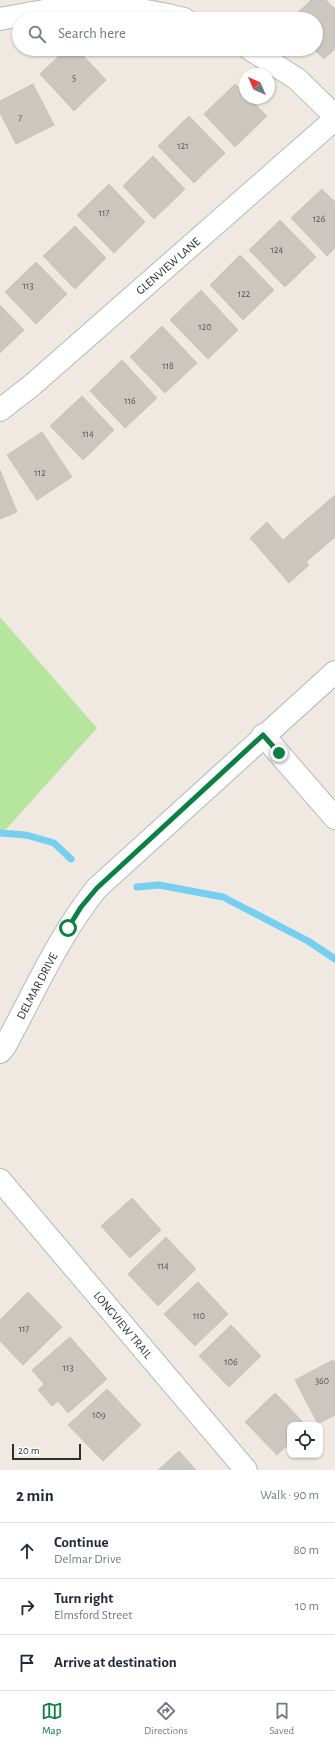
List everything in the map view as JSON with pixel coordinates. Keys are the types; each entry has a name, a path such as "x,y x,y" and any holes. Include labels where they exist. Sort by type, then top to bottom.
{"street":[{"path":"37,12 88,6 140,9 153,12"},
{"path":"0,19 12,17"},
{"path":"261,56 297,79 335,116"},
{"name":"GLENVIEW LANE","path":"0,410 31,386 335,120"},
{"name":"DELMAR DRIVE","path":"0,1052 5,1046 68,928 81,907 97,888 263,735 335,672"},
{"path":"263,735 335,818"},
{"name":"LONGVIEW TRAIL","path":"0,1180 246,1470"}],"green space":[{"path":"0,617 97,728 0,836"}],"building":[{"path":"311,0 326,0 335,9 335,49 324,59 321,56 323,56 323,12 298,12"},
{"path":"59,56 84,56 106,80 74,111 40,74"},
{"path":"33,84 54,125 16,144 0,113 0,101"},
{"path":"235,84 239,88 239,104 255,104 267,116 235,147 204,114"},
{"path":"189,116 225,153 194,183 158,146"},
{"path":"153,156 185,189 154,219 123,186"},
{"path":"109,184 145,222 114,253 77,215"},
{"path":"322,189 335,202 335,248 327,256 291,218"},
{"path":"280,220 316,257 285,287 249,250"},
{"path":"75,226 106,258 75,289 43,256"},
{"path":"240,255 274,290 243,320 210,285"},
{"path":"36,262 67,294 36,324 5,292"},
{"path":"201,290 238,330 208,359 170,320"},
{"path":"0,305 24,330 0,353"},
{"path":"162,326 197,363 165,393 130,357"},
{"path":"122,360 157,398 125,428 90,391"},
{"path":"82,396 114,430 83,460 50,426"},
{"path":"42,432 72,477 37,500 7,455"},
{"path":"0,470 17,512 0,519"},
{"path":"335,495 335,537 306,562 309,565 289,583 250,538 267,522 283,540"},
{"path":"132,1198 161,1230 130,1258 101,1226"},
{"path":"166,1237 196,1269 158,1306 128,1274"},
{"path":"198,1282 228,1314 195,1346 164,1314"},
{"path":"28,1292 62,1327 23,1365 0,1341 0,1320"},
{"path":"231,1325 261,1356 229,1387 199,1356"},
{"path":"70,1337 107,1379 68,1413 58,1401 52,1406 38,1390 44,1384 32,1370"},
{"path":"333,1360 335,1364 335,1415 322,1422 317,1422 295,1380"},
{"path":"107,1389 141,1425 103,1461 68,1425"},
{"path":"275,1393 303,1422 287,1422 287,1446 277,1455 245,1422"},
{"path":"179,1451 196,1470 158,1470"}],"waterway":[{"path":"0,833 26,835 54,843 71,859"},
{"path":"137,887 159,885 223,897 308,941 335,959"}],"route":[{"path":"68,928 81,907 97,888 263,735 279,753"}]}
